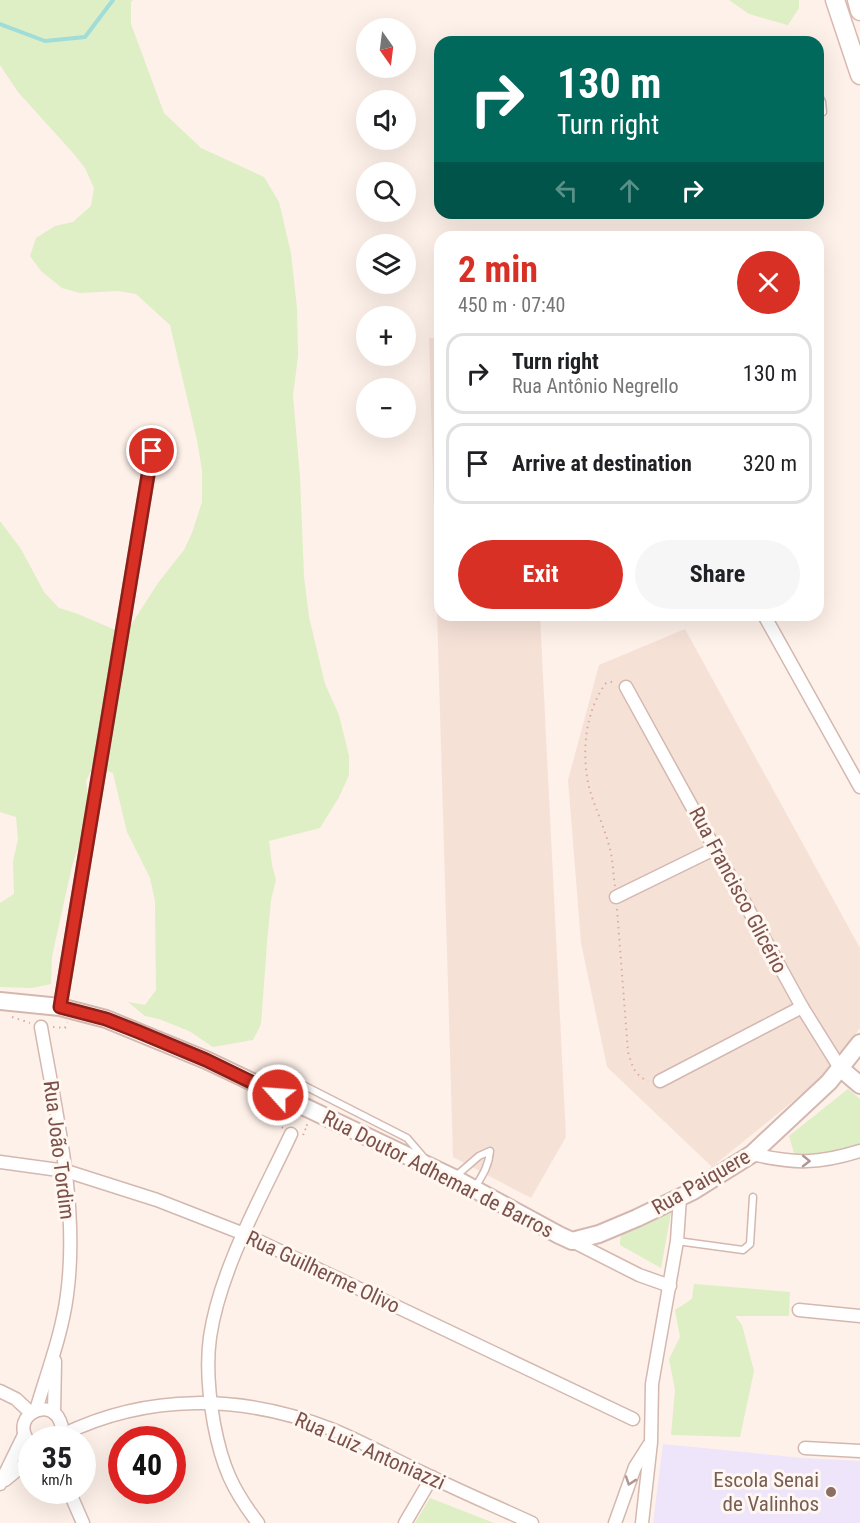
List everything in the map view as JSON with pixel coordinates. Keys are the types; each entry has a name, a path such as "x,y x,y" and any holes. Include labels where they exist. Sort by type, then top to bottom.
{"main road":[{"path":"835,0 860,75"},
{"path":"857,0 860,11"}],"street":[{"path":"63,1008 152,451"},
{"path":"767,621 860,787"},
{"name":"Rua Francisco Glicério","path":"626,687 802,1007 840,1068 860,1085"},
{"path":"616,897 716,848"},
{"name":"Rua Doutor Adhemar de Barros","path":"0,1001 63,1008 106,1019 206,1060 454,1178 639,1275 670,1286"},
{"path":"660,1081 802,1007"},
{"name":"Rua João Tordim","path":"25,1426 24,1423 34,1412 56,1344 67,1297 70,1262 66,1171 41,1027"},
{"name":"Rua Paiquere","path":"572,1241 600,1234 637,1218 704,1184 752,1154 829,1082 860,1043"},
{"path":"258,1523 243,1504 220,1456 210,1402 210,1339 229,1268 291,1134"},
{"path":"752,1154 776,1160 816,1161 833,1160 860,1151"},
{"name":"Rua Guilherme Olivo","path":"0,1162 66,1171 157,1200 244,1234 633,1419"},
{"path":"642,1523 651,1442 652,1384 670,1286 680,1197"},
{"path":"799,1310 860,1316"},
{"name":"Rua João Tordim","path":"54,1413 56,1344"},
{"path":"0,1391 34,1412 48,1410 54,1413 61,1422 61,1426"},
{"name":"Rua Luiz Antoniazzi","path":"79,1426 138,1410 180,1403 210,1402 293,1416 332,1429 532,1523"},
{"path":"634,1523 616,1521 635,1467 651,1442"},
{"path":"805,1448 860,1450"},
{"path":"0,1484 18,1456"},
{"path":"0,1484 18,1469"},
{"path":"405,1523 432,1477"},
{"path":"75,1504 83,1523"}],"lane":[{"path":"261,1086 281,1080 302,1084 407,1138 433,1169"},
{"path":"454,1178 479,1156 490,1150 490,1161 473,1189"},
{"path":"676,1241 743,1250 750,1244 753,1197"}],"path":[{"path":"626,687 616,680 611,680 606,683 596,698 589,721 586,769 590,791 610,849 628,1052 639,1077 646,1081 660,1081"},
{"path":"41,1027 65,1028 67,1022 62,1020 63,1008"},
{"path":"296,1103 290,1121 281,1118 276,1123 291,1134 302,1137 306,1130 304,1128 318,1114"}],"shaded area":[{"path":"429,338 434,338 434,509"},
{"path":"437,621 540,621 566,1137 531,1198 453,1157"},
{"path":"685,629 860,948 860,1028 824,1076 712,1167 607,1067 581,943 568,780 599,665"},
{"path":"663,1444 803,1458 860,1461 860,1523 653,1523"}],"green space":[{"path":"0,0 133,0 131,2 131,24 164,113 201,148 264,177 279,202 291,253 297,308 298,356 293,396 300,476 304,577 309,617 325,684 339,715 349,756 349,775 320,828 269,841 276,880 271,900 261,1024 253,1040 213,1047 189,1031 145,1016 128,1002 145,1005 156,990 155,901 150,878 127,832 113,773 94,765 86,781 88,800 84,828 72,866 52,956 51,984 32,988 0,987 0,903 14,894 13,861 18,839 16,817 0,812 0,521 21,549 44,592 59,608 113,629 131,625 158,583 184,550 192,533 202,502 202,470 170,325 136,294 118,291 80,293 62,288 41,271 30,256 36,238 55,226 73,222 91,206 94,188 85,168 18,92 0,65"},
{"path":"729,0 799,0 799,8 788,25 749,14"},
{"path":"848,1089 860,1099 860,1145 827,1153 794,1153 789,1136"},
{"path":"671,1213 661,1268 620,1245 621,1235 628,1228"},
{"path":"694,1284 790,1292 789,1316 735,1316 742,1325 754,1371 740,1437 671,1435 675,1390 669,1359 680,1337 675,1310 692,1299"},
{"path":"430,1498 494,1523 415,1523"}],"waterway":[{"path":"0,24 45,41 85,37 113,0"}],"place":[{"name":"Escola Senai de Valinhos","path":"831,1492"}],"route":[{"path":"152,451 60,1007 106,1019 139,1032 206,1060 278,1095"}]}
